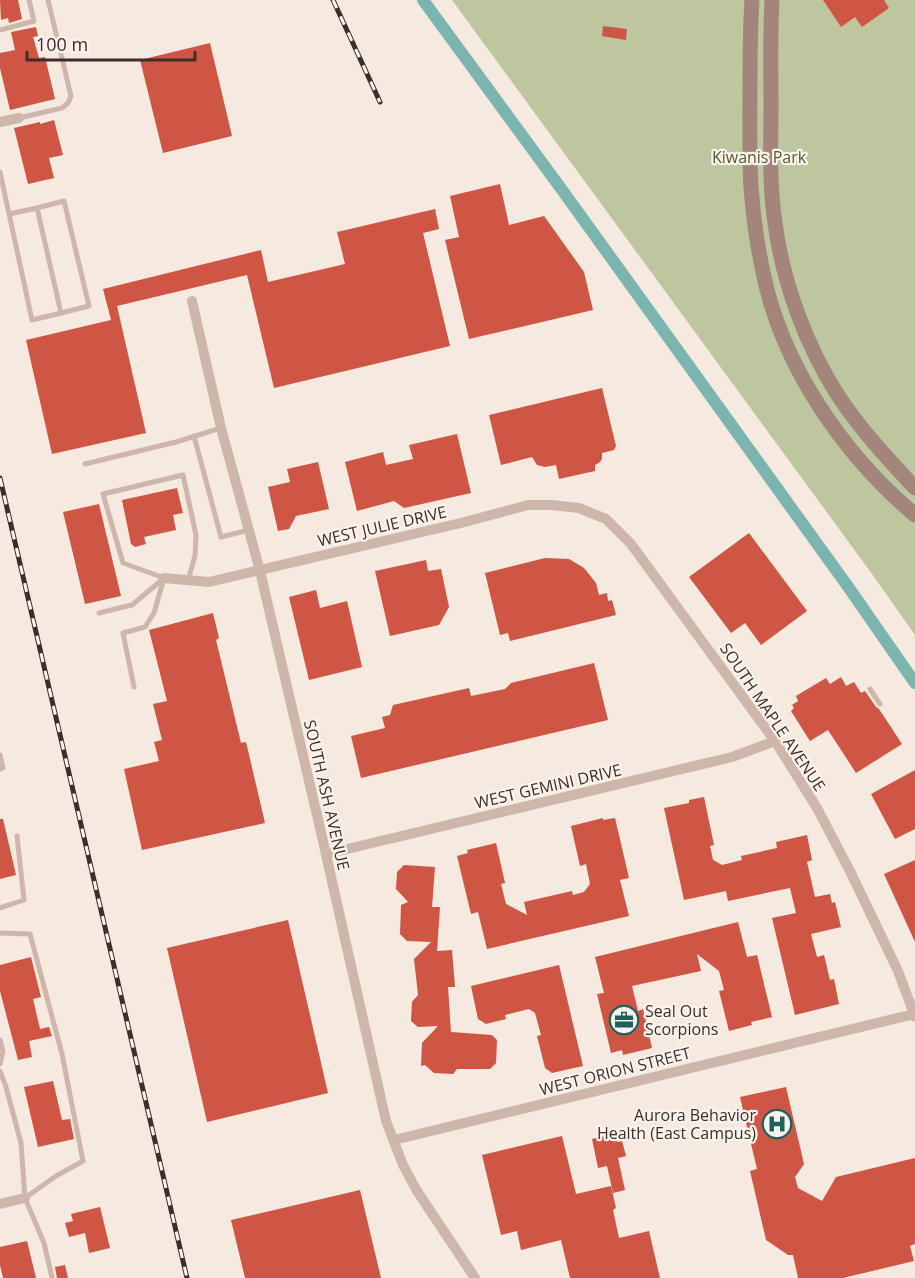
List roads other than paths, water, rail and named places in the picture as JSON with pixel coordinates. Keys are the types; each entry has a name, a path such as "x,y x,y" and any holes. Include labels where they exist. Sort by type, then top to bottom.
{"street":[{"path":"752,0 751,186 754,223 772,306 802,375 835,429 859,460 900,503 915,515"},
{"path":"772,0 772,202 784,269 797,313 830,383 871,440 915,488"},
{"path":"0,122 19,118"},
{"name":"SOUTH ASH AVENUE","path":"192,301 221,428 260,571 386,1121 403,1166 417,1191 474,1278"},
{"name":"WEST JULIE DRIVE","path":"164,578 209,582 528,505 579,508 606,519"},
{"name":"SOUTH MAPLE AVENUE","path":"606,519 631,544 775,741 817,808 898,971 914,1016"},
{"name":"WEST GEMINI DRIVE","path":"326,854 732,757 775,741"},
{"name":"WEST ORION STREET","path":"394,1140 914,1016"},
{"path":"0,1204 25,1198"}],"lane":[{"path":"0,30 34,21 29,0"},
{"path":"19,118 62,108 68,104 71,96 48,0"},
{"path":"0,172 9,214 32,320 88,306 64,201 9,214"},
{"path":"37,208 61,313"},
{"path":"85,464 221,428"},
{"path":"194,436 221,537 249,530"},
{"path":"164,578 123,563 103,494 183,476 196,535 195,556 189,580"},
{"path":"99,613 132,605 164,578"},
{"path":"134,687 123,633 145,627 154,613 164,578"},
{"path":"870,690 880,704"},
{"path":"0,754 3,768 0,769"},
{"path":"0,908 24,900 17,836"},
{"path":"0,933 30,934 62,1054 83,1161 56,1176 25,1198"},
{"path":"0,1040 3,1051 0,1064"},
{"path":"0,1071 21,1143 25,1198 44,1243 52,1278"}],"waterway":[{"path":"423,0 849,588 915,683"}],"railway":[{"path":"333,0 380,102"},
{"path":"0,478 187,1278"}],"place":[{"name":"Seal Out Scorpions","path":"624,1020"},
{"name":"Aurora Behavior Health (East Campus)","path":"777,1124"}],"park label":[{"name":"Kiwanis Park","path":"759,157"}]}
